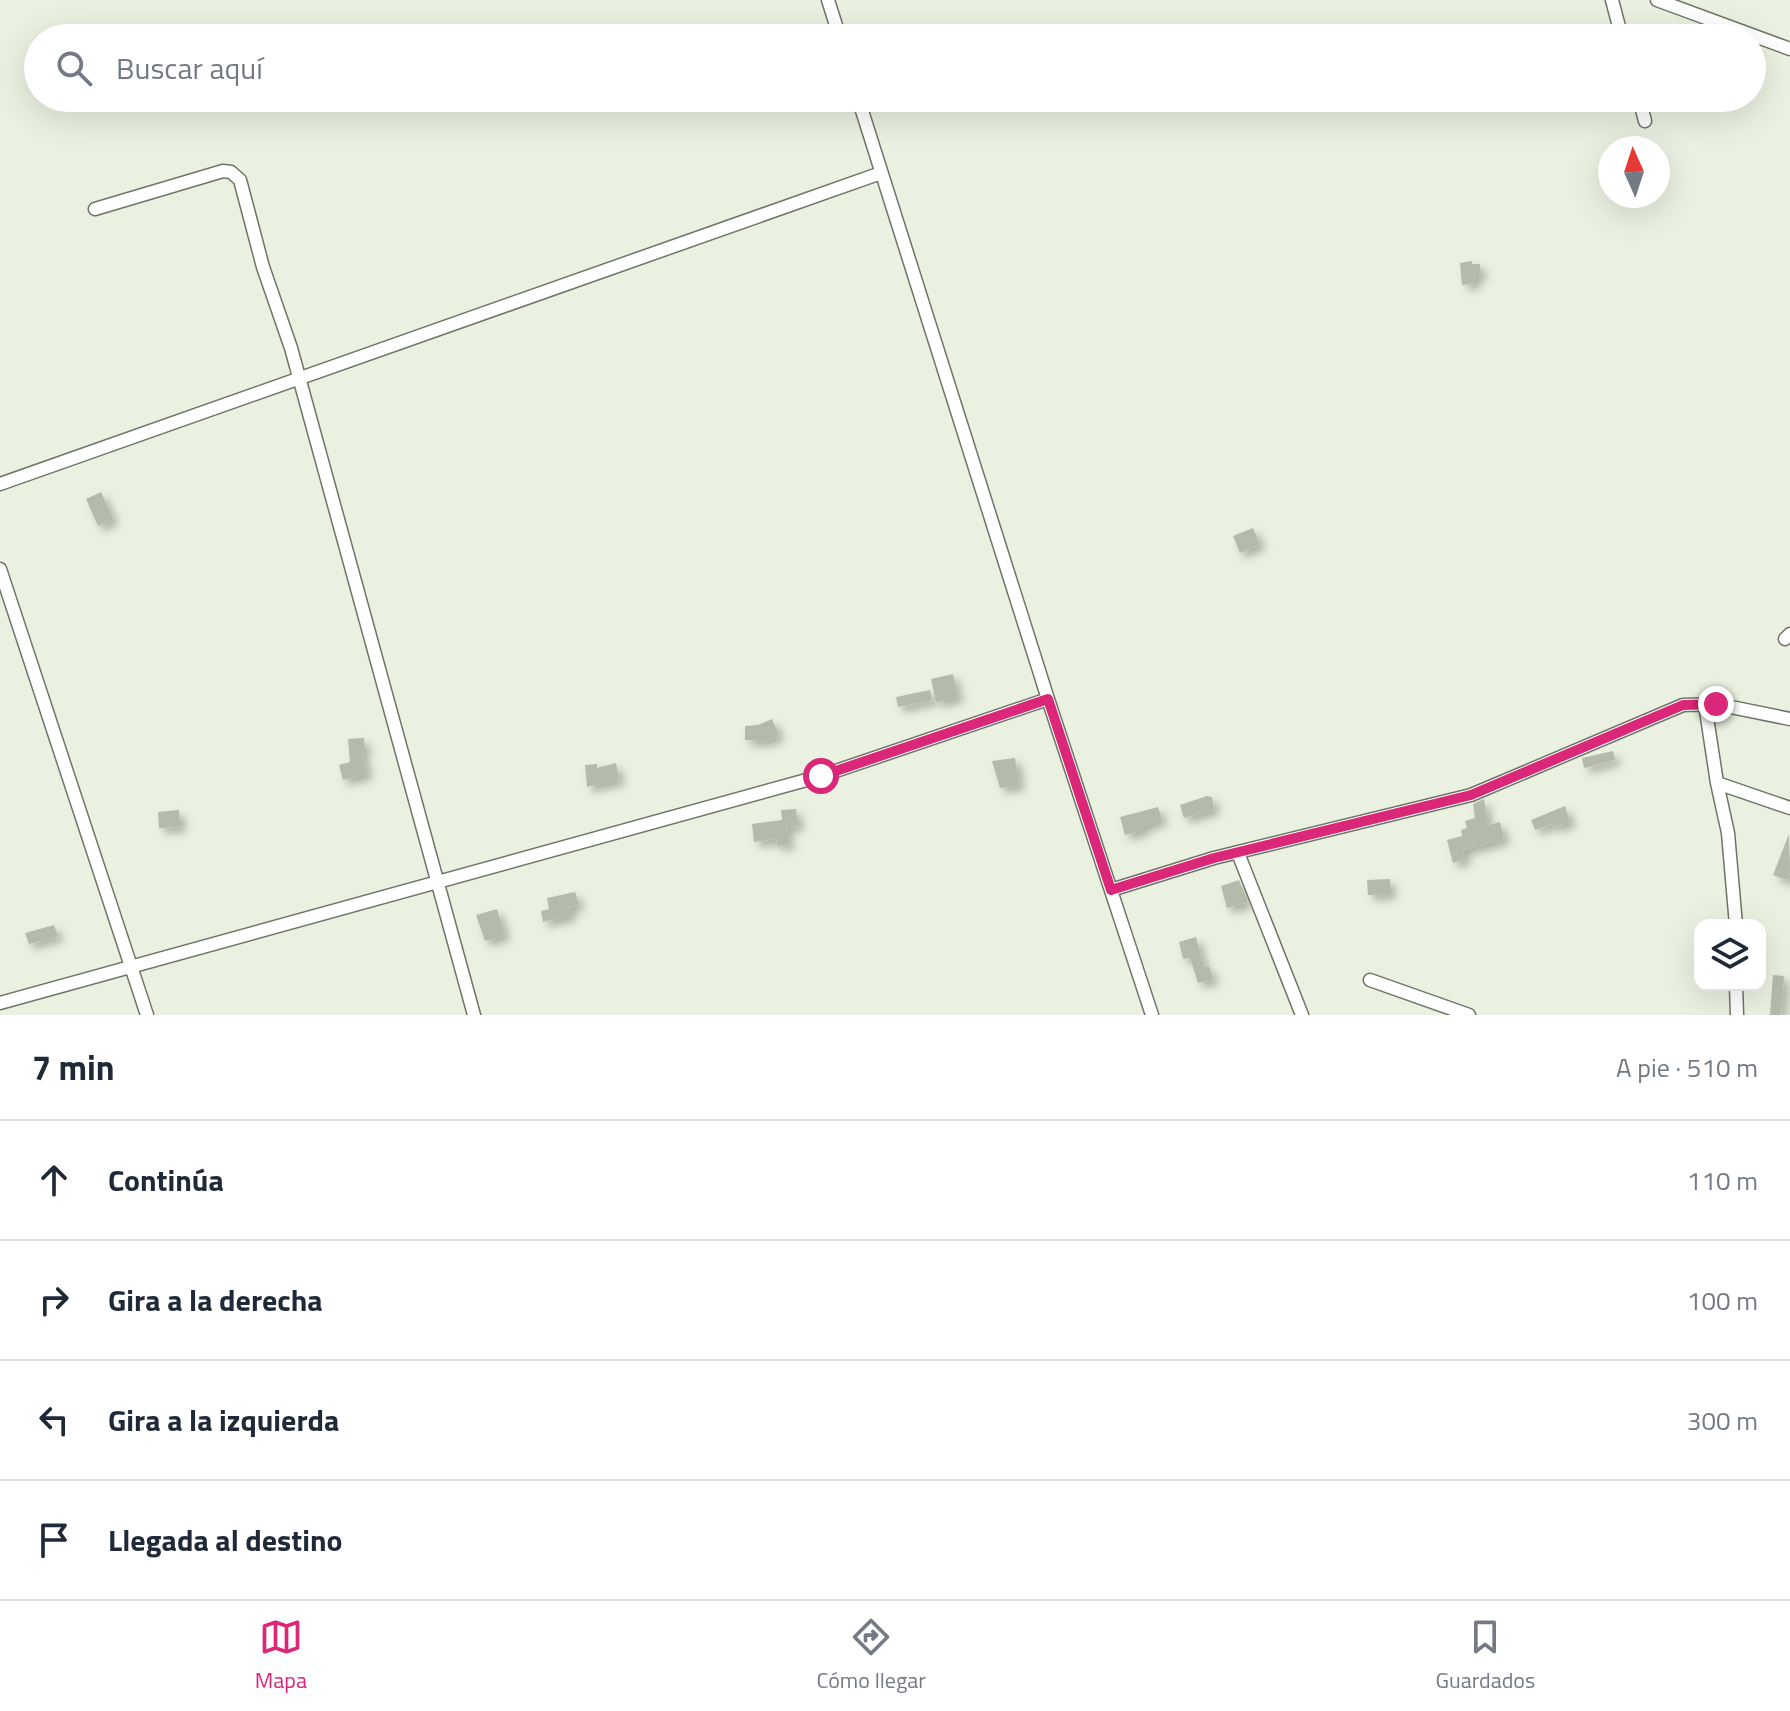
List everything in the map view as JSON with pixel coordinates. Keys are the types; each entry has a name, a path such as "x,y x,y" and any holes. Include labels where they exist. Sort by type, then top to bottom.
{"street":[{"path":"828,0 836,24"},
{"path":"1612,0 1618,24"},
{"path":"1657,0 1722,24"},
{"path":"1766,40 1790,49"},
{"path":"862,112 1048,699 1152,1015"},
{"path":"1643,112 1645,121"},
{"path":"95,209 223,171 231,172 240,180 263,267 300,378 474,1015"},
{"path":"0,484 881,173"},
{"path":"0,569 147,1015"},
{"path":"0,1003 821,776 1048,699"},
{"path":"1705,704 1728,833 1735,919"},
{"path":"1111,890 1238,853 1471,795 1683,705 1716,704 1790,719"},
{"path":"1717,783 1790,808"},
{"path":"1238,853 1302,1015"},
{"path":"1370,980 1469,1015"},
{"path":"1736,991 1737,1015"}],"building":[{"path":"1472,261 1472,264 1480,264 1481,275 1474,276 1475,283 1462,285 1460,263"},
{"path":"101,492 113,519 98,526 86,499"},
{"path":"1253,528 1260,544 1240,553 1233,536"},
{"path":"953,674 958,697 936,702 931,679"},
{"path":"930,690 932,700 898,707 896,697"},
{"path":"772,719 779,735 765,741 745,740 745,726"},
{"path":"364,738 365,751 362,751 367,774 343,780 339,765 350,762 348,739"},
{"path":"1613,751 1615,760 1584,768 1582,758"},
{"path":"1015,758 1019,785 1000,788 992,761"},
{"path":"616,763 619,780 587,787 585,765 597,764 597,768"},
{"path":"1212,797 1214,809 1184,818 1180,805"},
{"path":"1484,799 1488,825 1500,822 1504,839 1463,850 1465,859 1453,863 1447,840 1462,836 1461,830 1467,828 1465,821 1475,818 1473,804"},
{"path":"1565,806 1570,822 1554,827 1553,823 1535,830 1531,820"},
{"path":"1158,807 1162,819 1142,827 1143,830 1125,835 1120,817"},
{"path":"796,809 798,826 786,827 789,844 777,846 776,839 754,842 752,824 782,820 781,810"},
{"path":"179,810 180,827 159,828 158,812"},
{"path":"1789,834 1790,872 1787,880 1773,875"},
{"path":"1390,879 1390,894 1368,895 1367,880"},
{"path":"1239,880 1248,902 1227,908 1221,886"},
{"path":"575,892 579,904 569,907 571,915 543,922 541,911 549,909 547,898"},
{"path":"497,909 505,935 485,941 476,915"},
{"path":"54,925 58,936 29,944 25,933"},
{"path":"1196,937 1204,967 1209,966 1213,979 1198,983 1190,958 1183,959 1179,942"},
{"path":"1773,975 1784,976 1781,1015 1770,1015"}],"route":[{"path":"821,776 1048,699 1111,890 1214,858 1471,795 1683,705 1716,704"}]}
